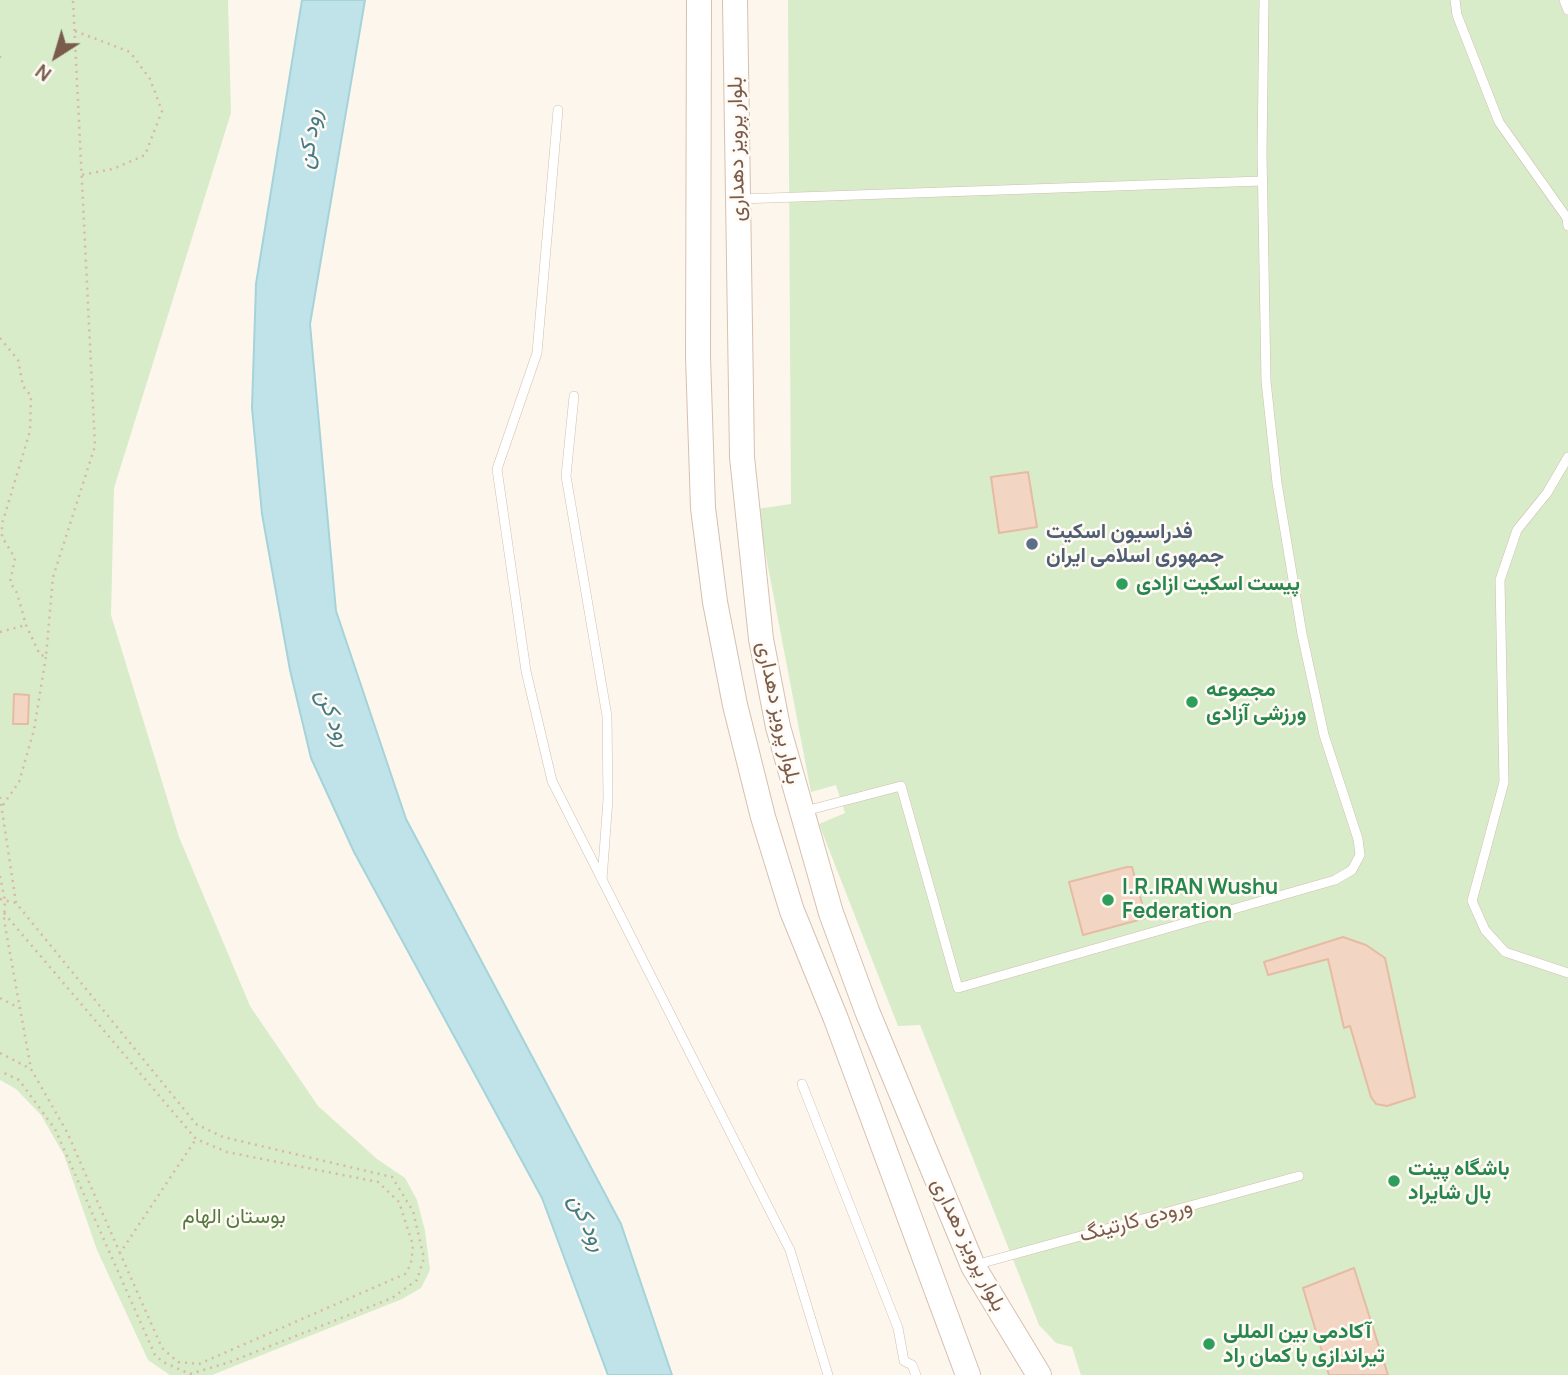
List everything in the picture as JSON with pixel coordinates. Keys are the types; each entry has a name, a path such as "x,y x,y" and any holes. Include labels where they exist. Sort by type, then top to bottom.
{"main road":[{"name":"بلوار پرویز دهداری","path":"699,0 698,343 703,508 715,602 735,705 763,817 792,911 841,1032 968,1375"},
{"name":"بلوار پرویز دهداری","path":"735,0 739,200 738,367 750,552 771,690 800,812 831,913 867,1011 973,1266 993,1304 1039,1375"},
{"path":"993,1304 1018,1375"}],"lane":[{"path":"800,812 901,786 958,988 1335,880 1353,870 1360,855 1358,839 1324,735 1302,634 1277,483 1266,380 1262,181 1264,0"},
{"path":"1455,0 1457,15 1499,122 1567,218 1568,226"},
{"path":"1564,0 1568,10"},
{"path":"558,110 537,353 497,469 526,671 552,781 790,1250 828,1375"},
{"path":"739,200 1262,181"},
{"path":"574,396 566,476 607,716 608,799 602,882"},
{"path":"1568,457 1547,493 1517,530 1500,580 1504,782 1472,901 1485,930 1505,952 1568,973"},
{"path":"802,1084 898,1328 904,1361 912,1365 916,1375"},
{"name":"ورودی کارتینگ","path":"973,1266 1299,1176"}],"path":[{"path":"2,806 19,782 34,730 46,656 53,577 95,446 73,0"},
{"path":"75,31 130,52 150,79 162,111 145,155 113,169 81,175"},
{"path":"0,56 0,63"},
{"path":"0,338 18,360 23,386 31,396 30,432 2,524 2,537 15,558 10,582 17,593 26,625 40,655 46,656"},
{"path":"0,632 26,625"},
{"path":"0,797 16,903 196,1124 223,1137 393,1177 414,1211 424,1258 417,1280 392,1298 230,1362 190,1374 163,1362 155,1355 55,1129 19,1080 0,1071"},
{"path":"0,876 5,901 4,913 31,1069 68,1132 162,1348 177,1362 199,1364 405,1274 411,1264 413,1245 398,1202 379,1182 227,1152 196,1139 4,913"},
{"path":"0,899 16,903"},
{"path":"0,998 20,1008"},
{"path":"0,1052 31,1069"},
{"path":"121,1253 196,1139"}],"green space":[{"name":"بوستان الهام","path":"0,0 228,0 231,113 114,488 111,615 179,837 250,1006 318,1106 377,1159 405,1178 417,1200 425,1231 430,1270 421,1288 402,1299 212,1375 170,1375 148,1360 97,1250 64,1155 41,1115 16,1089 0,1080"},
{"name":"مجموعه ورزشی آزادی","path":"788,0 1568,0 1568,1375 1081,1375 1072,1347 1056,1343 1039,1325 920,1025 898,1026 819,824 845,813 836,785 811,792 757,509 791,504"}],"water":[{"name":"رود کن","path":"302,0 365,0 310,324 336,611 406,819 621,1224 672,1375 608,1375 542,1198 354,852 311,758 290,670 262,514 252,408 256,284"}],"building":[{"path":"1028,472 1037,527 999,533 991,477"},
{"path":"14,694 29,695 28,724 13,724"},
{"name":"I.R.IRAN Wushu Federation","path":"1132,867 1146,918 1083,935 1069,882"},
{"path":"1343,937 1366,945 1385,958 1415,1097 1387,1106 1376,1104 1371,1097 1350,1026 1344,1028 1328,959 1268,975 1264,962"},
{"path":"1354,1268 1388,1375 1329,1375 1303,1288"}],"place":[{"name":"فدراسیون اسکیت جمهوری اسلامی ایران","path":"1032,544"},
{"name":"پیست اسکیت ازادی","path":"1122,584"},
{"name":"مجموعه ورزشی آزادی","path":"1192,702"},
{"name":"I.R.IRAN Wushu Federation","path":"1108,900"},
{"name":"باشگاه پینت بال شایراد","path":"1394,1181"},
{"name":"آکادمی بین المللی تیراندازی با کمان راد","path":"1209,1344"}]}
